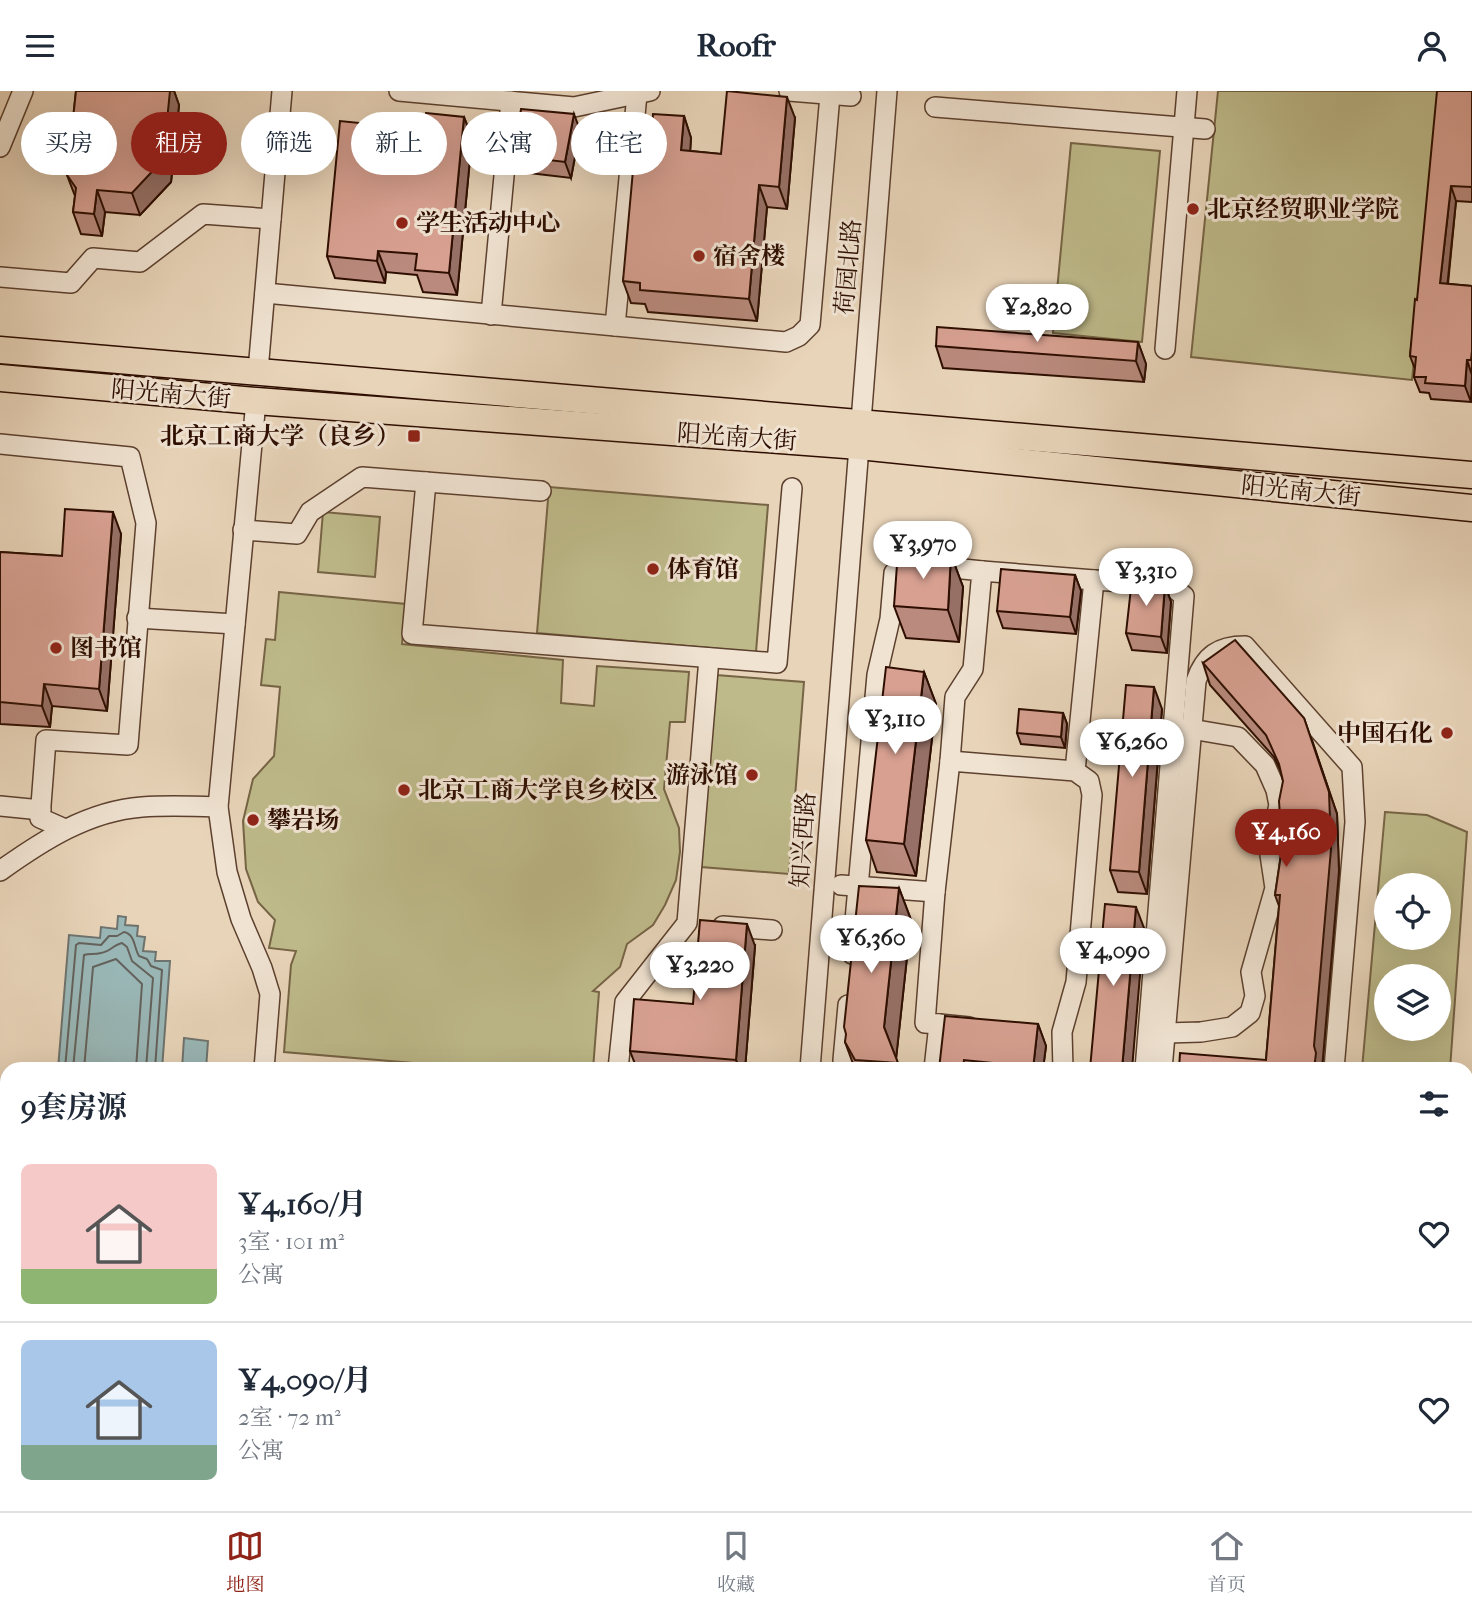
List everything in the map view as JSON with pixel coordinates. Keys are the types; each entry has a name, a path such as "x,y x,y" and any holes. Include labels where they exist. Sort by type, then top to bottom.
{"main road":[{"name":"阳光南大街","path":"0,350 258,371 860,434 1472,508"},
{"name":"阳光南大街","path":"0,378 256,401 860,434 1472,475"}],"street":[{"path":"0,147 23,91"},
{"path":"258,371 282,91"},
{"path":"399,91 489,95 511,101 574,107 644,92 615,326"},
{"path":"789,91 851,96"},
{"name":"荷园北路","path":"860,434 887,91"},
{"path":"1165,349 1195,128 1187,91"},
{"path":"265,293 786,342 799,336 810,325 830,95"},
{"path":"935,107 967,100 1195,128"},
{"path":"491,315 511,101"},
{"path":"0,277 71,283 93,258 140,262 203,214 271,219"},
{"path":"256,401 218,807 227,873 241,919 270,994 265,1062"},
{"name":"知兴西路","path":"811,1062 860,434"},
{"path":"0,444 130,457 146,523 128,745 46,740 40,818 65,829"},
{"path":"243,530 297,534 310,512 362,477 541,491"},
{"path":"426,482 412,634 776,663 792,488"},
{"path":"844,1062 850,973 850,885 877,675 890,619 894,573 906,563 1170,585 1184,597 1146,1062"},
{"path":"982,571 973,669 955,697 925,1023 993,1029"},
{"path":"1075,771 1094,580"},
{"path":"137,618 235,624"},
{"path":"1164,1062 1196,681 1201,666 1211,656 1228,646 1245,646 1352,767 1355,822 1335,1062"},
{"path":"619,1062 625,1002 687,923 709,658"},
{"path":"1166,1033 1201,1032 1232,1027 1250,1013 1255,996 1251,972 1275,888 1269,848 1279,805 1276,790 1265,765 1238,737 1191,729"},
{"path":"950,761 1075,771 1089,781 1091,795 1076,982 1055,1034 1061,1062"},
{"path":"0,807 41,810"},
{"path":"0,871 65,829 105,814 140,807 218,807"},
{"path":"850,885 936,892"},
{"path":"687,923 772,930"},
{"path":"935,1062 939,1024"}],"shaded area":[{"path":"1218,91 1442,91 1412,380 1191,357"},
{"path":"1071,143 1160,151 1142,342 1053,333"},
{"name":"体育馆","path":"549,487 768,505 756,652 537,633"},
{"path":"323,512 380,517 375,577 318,572"},
{"path":"279,592 406,604 402,644 563,660 561,703 594,706 597,666 689,672 685,722 670,722 664,789 679,828 680,852 676,880 653,925 627,944 620,967 593,991 599,992 594,1062 402,1062 284,1052 291,965 296,951 269,948 275,920 258,902 246,869 243,821 253,779 274,756 280,687 261,685 266,639 275,640"},
{"name":"游泳馆","path":"716,675 804,682 789,874 701,867"},
{"path":"1385,812 1427,815 1467,832 1451,1062 1363,1062 1374,935 1374,950 1451,950 1451,873 1380,873"}],"water":[{"path":"118,916 126,917 125,925 138,926 137,936 145,937 143,951 156,952 155,961 170,961 163,1062 59,1062 69,935 100,938 101,927 117,929"},
{"path":"184,1038 208,1041 206,1062 182,1062"}],"building":[{"path":"76,91 170,91 168,112 131,112 131,175 149,175 132,193 97,190 94,214 73,212 76,188 67,175 117,175 117,112 74,112"},
{"name":"宿舍楼","path":"727,91 787,97 779,187 759,185 749,299 640,290 640,283 623,281 633,175 667,175 667,115 684,116 681,150 721,154"},
{"path":"1437,91 1472,91 1472,187 1451,186 1440,283 1472,286 1472,351 1471,360 1467,360 1465,386 1425,383 1426,377 1414,377 1416,357 1410,356"},
{"path":"521,109 553,112 521,112"},
{"path":"557,112 571,114 565,162 557,161"},
{"name":"学生活动中心","path":"447,115 461,117 461,148 449,273 415,270 417,254 378,251 377,261 327,256 335,175 337,175 340,121 351,122 351,175 447,175"},
{"path":"937,327 1138,342 1136,361 936,346"},
{"name":"图书馆","path":"65,509 113,512 99,689 44,684 42,706 0,702 0,552 62,556"},
{"path":"898,551 951,555 948,610 894,606"},
{"path":"1001,569 1075,575 1070,617 997,611"},
{"path":"1132,579 1159,581 1165,585 1161,637 1126,633"},
{"path":"1235,640 1304,718 1329,792 1331,849 1315,1062 1179,1062 1180,1053 1266,1060 1280,895 1275,895 1282,848 1279,801 1283,781 1279,764 1266,735 1203,663"},
{"path":"886,667 924,672 904,844 866,840"},
{"path":"1126,685 1154,687 1139,872 1110,870"},
{"path":"1019,709 1063,713 1061,737 1017,733"},
{"path":"859,886 899,888 884,1027 898,1062 855,1060 845,1042 844,1027"},
{"path":"1105,904 1136,907 1123,1062 1091,1062"},
{"path":"700,920 747,924 736,1060 630,1051 634,999 693,1004"},
{"path":"945,1016 1038,1024 1034,1062 940,1062"}],"place":[{"name":"北京经贸职业学院","path":"1193,209"},
{"name":"学生活动中心","path":"402,223"},
{"name":"宿舍楼","path":"699,256"},
{"name":"北京工商大学（良乡）","path":"414,436"},
{"name":"体育馆","path":"653,569"},
{"name":"图书馆","path":"56,648"},
{"name":"中国石化","path":"1447,733"},
{"name":"游泳馆","path":"752,775"},
{"name":"北京工商大学良乡校区","path":"404,790"},
{"name":"攀岩场","path":"253,820"}]}
